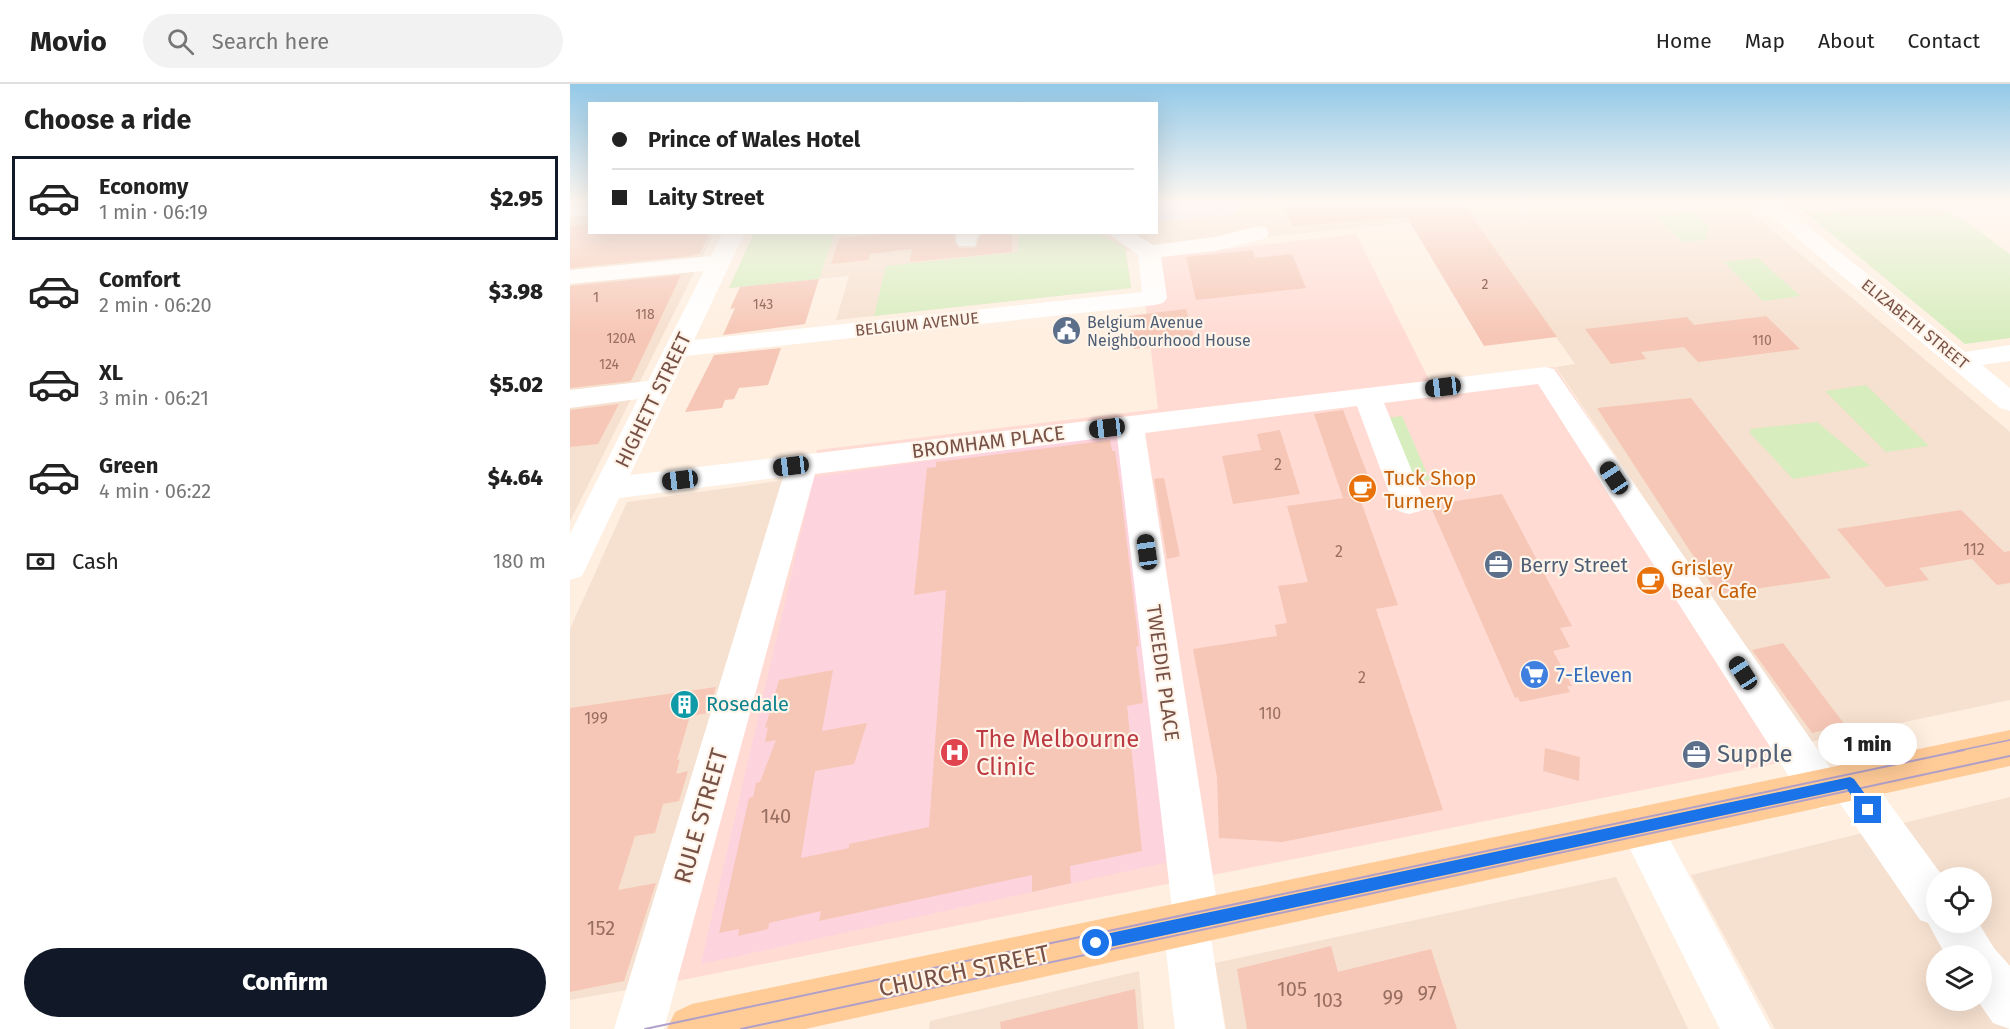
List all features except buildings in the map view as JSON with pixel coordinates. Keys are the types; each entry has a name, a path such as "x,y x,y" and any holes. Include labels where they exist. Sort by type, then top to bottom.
{"main road":[{"name":"CHURCH STREET","path":"692,1029 2010,748"}],"street":[{"name":"HIGHETT STREET","path":"570,567 728,246"},
{"path":"1139,246 1149,252 1198,246"},
{"name":"ELIZABETH STREET","path":"1819,246 2010,402"},
{"name":"BELGIUM AVENUE","path":"679,349 1155,298 1149,252"},
{"path":"570,277 721,262"},
{"path":"1961,361 2010,353"},
{"name":"BROMHAM PLACE","path":"610,488 1545,375 1835,786"},
{"path":"570,399 659,388"},
{"path":"1367,396 1409,503"},
{"name":"TWEEDIE PLACE","path":"1130,425 1191,923 1200,1029"},
{"name":"RULE STREET","path":"639,1029 802,465"},
{"path":"1835,786 1926,892"},
{"path":"1640,828 1746,1029"},
{"path":"1992,981 2010,1006"}],"shaded area":[{"path":"570,246 707,246 570,521"},
{"path":"748,246 1174,246 1126,251 1131,288 836,320 849,276 729,288"},
{"path":"1251,246 1362,246 1429,380 1555,367 1814,756 677,981 817,450 1158,409 1140,259"},
{"path":"1493,246 1791,246 2010,432 2010,700 1809,742 1556,367 1575,364"},
{"name":"The Melbourne Clinic","path":"1120,434 1174,861 701,964 814,477"},
{"path":"808,477 677,981 570,1000 570,629 627,502"},
{"path":"2010,797 2010,1029 1775,1029 1691,875"},
{"path":"1616,877 1688,1029 1226,1029 1215,963"},
{"path":"1139,971 1144,1029 929,1029 930,1021"}],"green space":[{"path":"748,246 830,246 819,279 729,288"},
{"path":"1018,246 1121,246 1125,248 1131,288 874,316 886,266 1018,252"},
{"path":"1846,246 1999,246 2010,254 2010,338 1965,344"},
{"path":"1758,258 1800,296 1763,301 1724,262"},
{"path":"1866,385 1929,446 1886,452 1825,391"},
{"path":"1402,416 1430,480 1389,485 1364,421"},
{"path":"1817,422 1870,466 1793,479 1749,432 1751,432 1750,429"}],"tram line":[{"path":"1957,751 2010,740"},
{"path":"645,1029 1964,750"},
{"path":"741,1029 2010,756"}],"place":[{"name":"Belgium Avenue Neighbourhood House","path":"1066,331"},
{"name":"Tuck Shop Turnery","path":"1363,489"},
{"name":"Berry Street","path":"1499,565"},
{"name":"Grisley Bear Cafe","path":"1650,580"},
{"name":"7-Eleven","path":"1535,675"},
{"name":"Rosedale","path":"685,704"},
{"name":"The Melbourne Clinic","path":"955,753"},
{"name":"Supple","path":"1696,754"}],"route":[{"path":"1096,943 1850,783 1868,810"}]}
